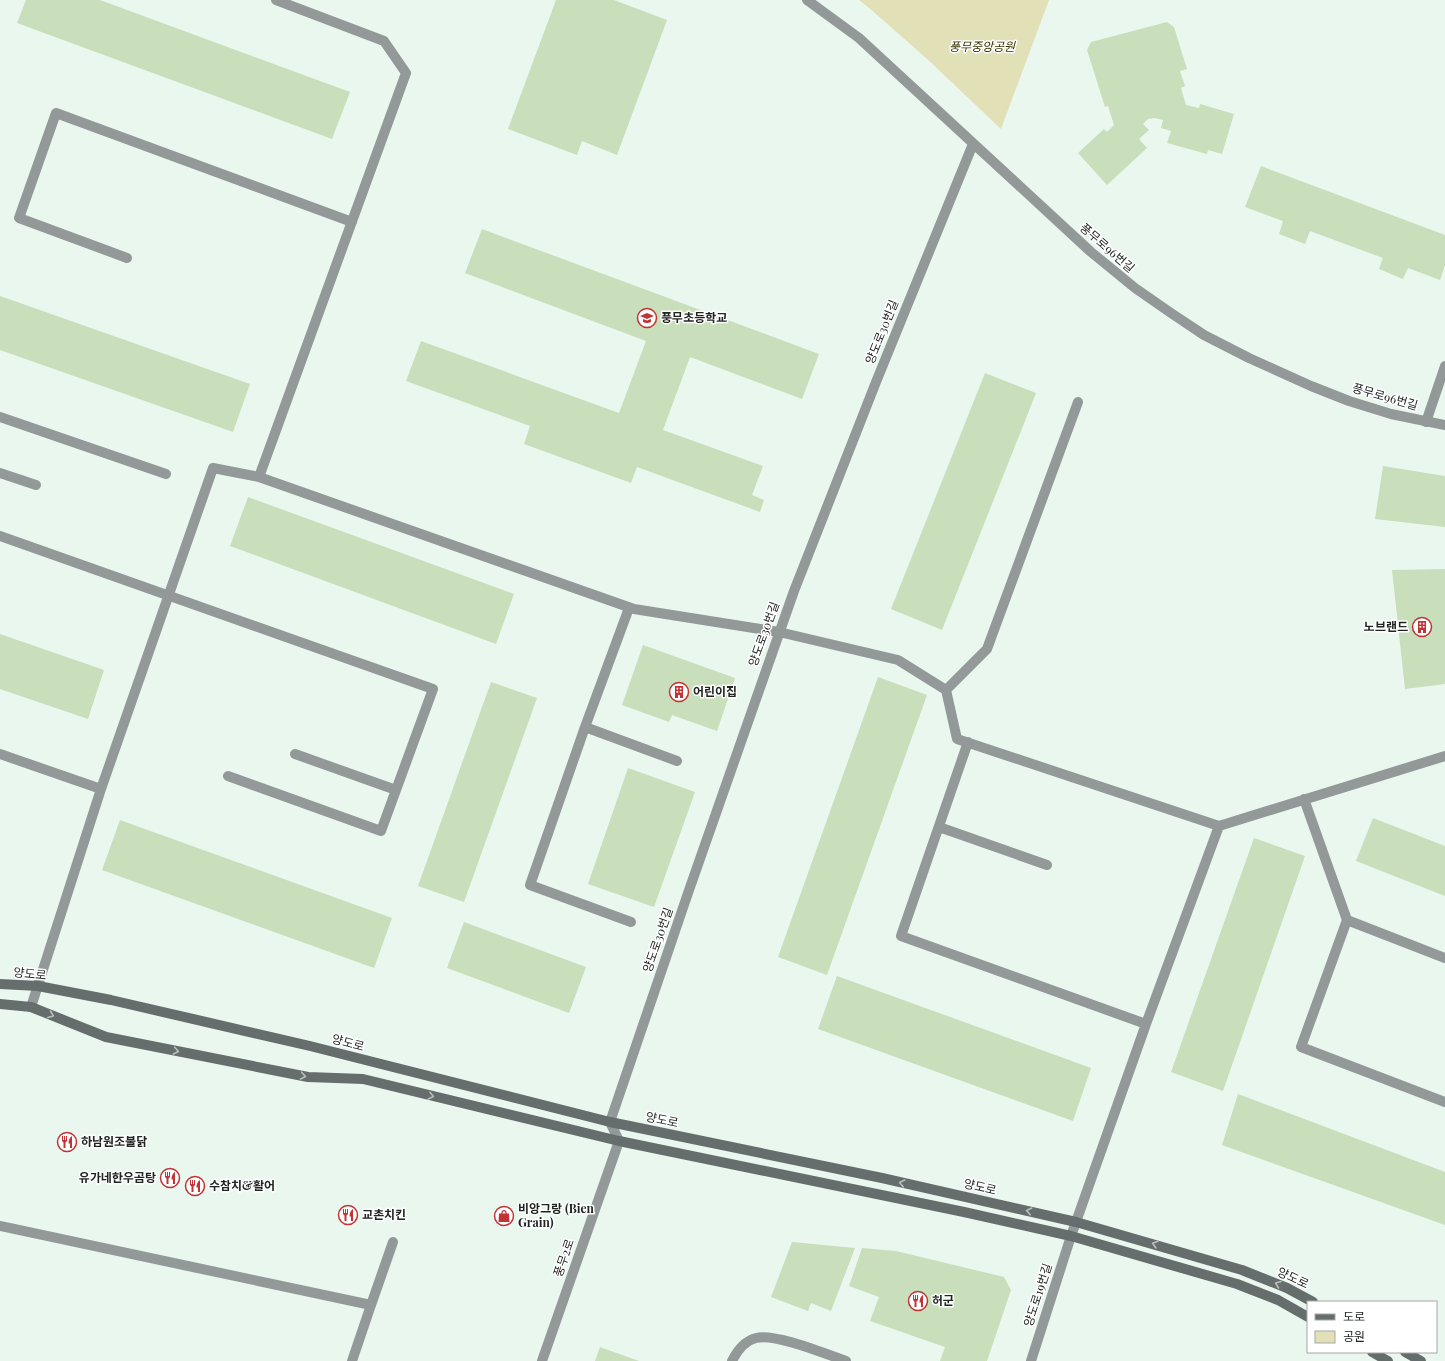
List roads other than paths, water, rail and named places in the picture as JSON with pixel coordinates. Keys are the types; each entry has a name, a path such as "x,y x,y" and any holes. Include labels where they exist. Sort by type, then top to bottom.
{"street":[{"path":"259,477 406,73 384,41 276,0"},
{"name":"풍무로96번길","path":"807,0 859,38 1091,252 1135,288 1204,335 1249,358 1343,398 1391,414 1445,425"},
{"path":"127,258 19,218 56,113 352,222"},
{"name":"양도로30번길","path":"610,1122 779,632 870,397 973,144"},
{"path":"1426,422 1445,366"},
{"path":"946,690 987,649 1078,402"},
{"path":"0,417 166,474"},
{"path":"31,1007 101,789 214,468 259,477 629,608 779,632 898,660 946,690 958,739 1218,826 1445,756"},
{"path":"0,473 36,485"},
{"path":"0,536 433,689 381,831 228,776"},
{"path":"629,608 585,727 530,885 630,922"},
{"path":"585,727 677,761"},
{"path":"968,742 901,936 1146,1024"},
{"path":"0,754 101,789"},
{"path":"295,754 396,790"},
{"path":"1304,799 1347,920 1301,1047 1445,1102"},
{"name":"양도로19번길","path":"1030,1361 1071,1236 1218,826"},
{"path":"939,827 1048,865"},
{"path":"1347,920 1445,958"},
{"name":"양도로","path":"0,984 38,986 111,1000 310,1046 610,1122 874,1177 1076,1222 1242,1270 1288,1288 1311,1301"},
{"path":"0,1004 31,1007 106,1037 308,1077 363,1079 619,1141 1071,1236 1237,1284 1278,1300 1307,1316"},
{"path":"610,1122 619,1141"},
{"name":"풍무2로","path":"542,1361 619,1141"},
{"path":"0,1226 371,1305"},
{"path":"352,1361 393,1242"},
{"path":"732,1361 738,1350 747,1342 757,1338 771,1337 846,1361"},
{"path":"1374,1353 1388,1361"},
{"path":"1407,1353 1421,1361"}],"place":[{"name":"풍무초등학교","path":"647,318"},
{"name":"노브랜드","path":"1422,627"},
{"name":"어린이집","path":"679,692"},
{"name":"하남원조불닭","path":"67,1142"},
{"name":"유가네한우곰탕","path":"170,1178"},
{"name":"수참치&활어","path":"195,1186"},
{"name":"교촌치킨","path":"348,1215"},
{"name":"비앙그랑 (Bien Grain)","path":"504,1216"},
{"name":"허군","path":"918,1301"}],"park label":[{"name":"풍무중앙공원","path":"982,47"}]}
